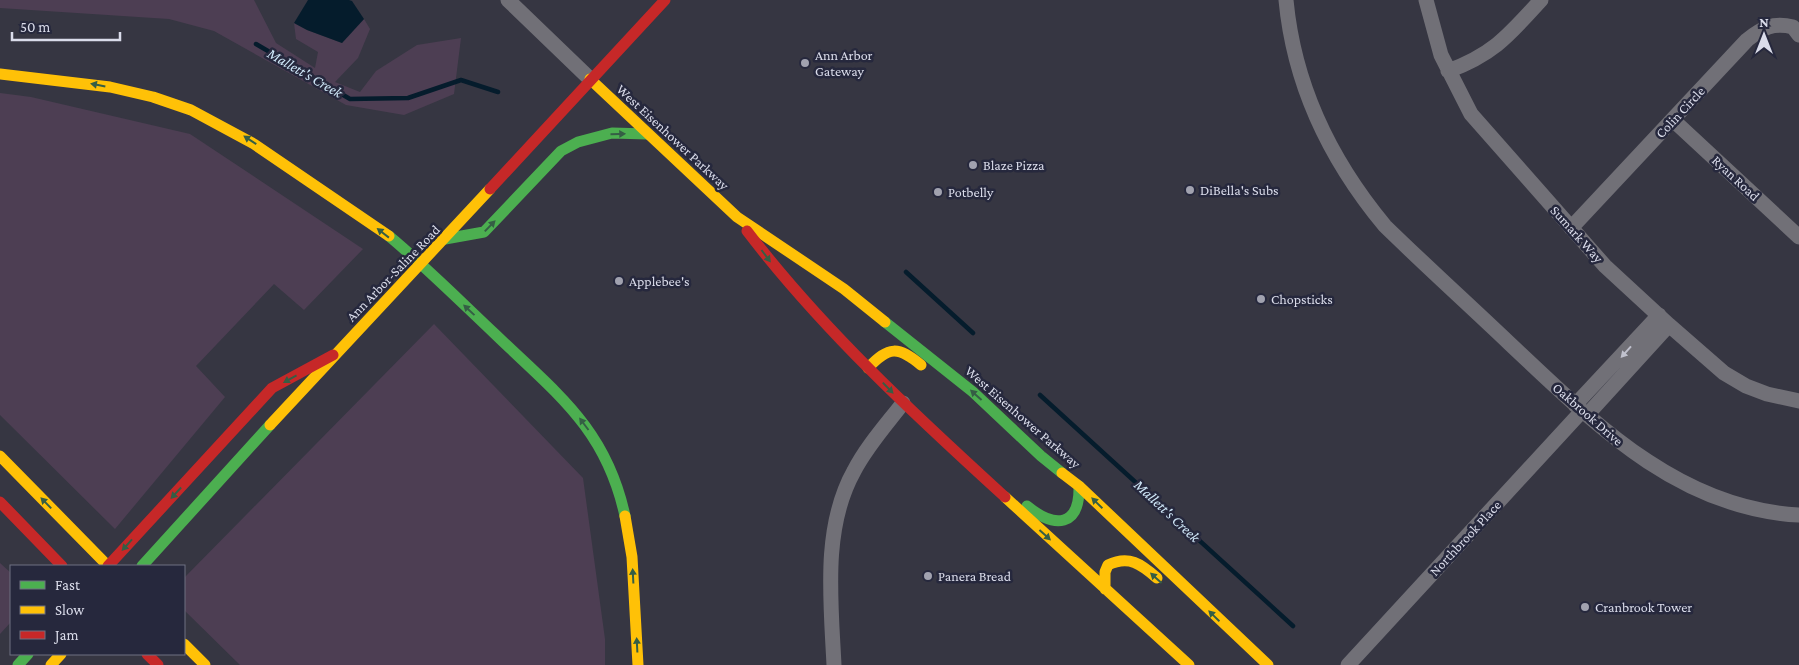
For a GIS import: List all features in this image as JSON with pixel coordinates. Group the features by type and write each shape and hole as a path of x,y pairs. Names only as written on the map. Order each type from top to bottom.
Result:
{"main road":[{"name":"Ann Arbor-Saline Road","path":"143,565 333,355 445,240 590,79 666,0"},
{"path":"0,74 89,83 125,90 173,104 204,116 247,138 381,231 421,264 564,399 603,452 626,514 632,555 638,665"},
{"name":"West Eisenhower Parkway","path":"590,79 737,217 844,289 973,392 1041,456 1079,486 1268,665"},
{"path":"445,240 484,232 561,152 578,142 612,134 648,134"},
{"name":"West Eisenhower Parkway","path":"737,217 779,272 903,404 1189,665"},
{"path":"868,368 883,354 901,350 906,352 942,383"},
{"path":"109,565 272,388 333,355"},
{"path":"986,420 1022,452 1041,456"},
{"path":"933,430 950,435 1035,513 1048,520 1060,522 1072,517 1078,506 1079,486"},
{"path":"0,456 107,565"},
{"path":"0,502 59,563"},
{"path":"10,529 59,563"},
{"path":"1105,589 1105,572 1108,565 1123,559 1136,560 1165,586"},
{"path":"1201,618 1222,638 1249,649"},
{"path":"185,645 205,665"},
{"path":"18,665 27,655"},
{"path":"51,665 60,655"},
{"path":"148,655 158,665"}],"street":[{"path":"508,0 590,79"},
{"name":"Oakbrook Drive","path":"1286,0 1292,43 1300,74 1327,140 1364,201 1411,252 1582,411 1635,454 1686,485 1725,500 1762,510 1799,515"},
{"name":"Sumark Way","path":"1426,0 1436,42 1448,71 1471,114 1605,266 1724,373 1746,386 1767,394 1799,401"},
{"path":"1448,71 1473,61 1496,47 1541,0"},
{"name":"Colin Circle","path":"1571,228 1747,40 1759,31 1772,25 1782,24 1793,28 1799,35"},
{"name":"Ryan Road","path":"1673,120 1799,238"},
{"name":"Northbrook Place","path":"1348,665 1664,320"},
{"path":"834,665 832,556 838,511 854,471 876,436 903,404"}],"shaded area":[{"path":"0,0 254,0 276,43 315,68 318,52 296,39 294,23 342,43 364,19 370,29 358,58 335,82 360,92 376,71 417,45 461,38 454,94 404,115 346,105 214,31 169,19 0,8"},
{"path":"0,93 31,97 190,134 363,249 304,310 274,284 196,366 225,397 115,529 0,415"},
{"path":"434,324 583,478 605,639 605,665 240,665 185,611 185,577"},
{"path":"0,563 10,572 10,623 0,634"}],"water":[{"path":"308,0 352,1 364,19 342,43 294,23"}],"waterway":[{"name":"Mallett's Creek","path":"256,44 350,99 408,98 461,80 498,92"},
{"name":"Mallett's Creek","path":"906,272 973,333"},
{"name":"Mallett's Creek","path":"1040,395 1293,626"}],"traffic: fast":[{"path":"445,239 484,232 561,151 578,142 612,133 648,134"},
{"path":"389,236 430,272 558,394 576,414 592,435 605,459 616,485 625,516"},
{"path":"885,322 973,392 1041,456 1062,473"},
{"path":"143,565 270,425"},
{"path":"1027,506 1047,518 1056,521 1064,520 1075,510 1079,486"},
{"path":"18,665 27,655"}],"traffic: slow":[{"path":"0,74 110,87 153,97 191,110 254,144 389,236"},
{"path":"590,79 737,217 844,289 885,322"},
{"path":"270,425 490,189"},
{"path":"868,368 888,352 894,351 906,354 921,365"},
{"path":"0,456 107,565"},
{"path":"1062,473 1079,486 1268,665"},
{"path":"1005,497 1189,665"},
{"path":"625,516 632,557 638,665"},
{"path":"1105,589 1105,572 1108,565 1115,562 1134,562 1157,578"},
{"path":"185,645 205,665"},
{"path":"51,665 60,655"}],"traffic: jam":[{"path":"490,189 665,0"},
{"path":"747,231 806,302 870,370 1005,497"},
{"path":"109,565 272,388 333,355"},
{"path":"0,502 61,565"},
{"path":"148,655 158,665"}],"place":[{"name":"Ann Arbor Gateway","path":"805,63"},
{"name":"Blaze Pizza","path":"973,165"},
{"name":"DiBella's Subs","path":"1190,190"},
{"name":"Potbelly","path":"938,192"},
{"name":"Applebee's","path":"619,281"},
{"name":"Chopsticks","path":"1261,299"},
{"name":"Panera Bread","path":"928,576"},
{"name":"Cranbrook Tower","path":"1585,607"}]}
